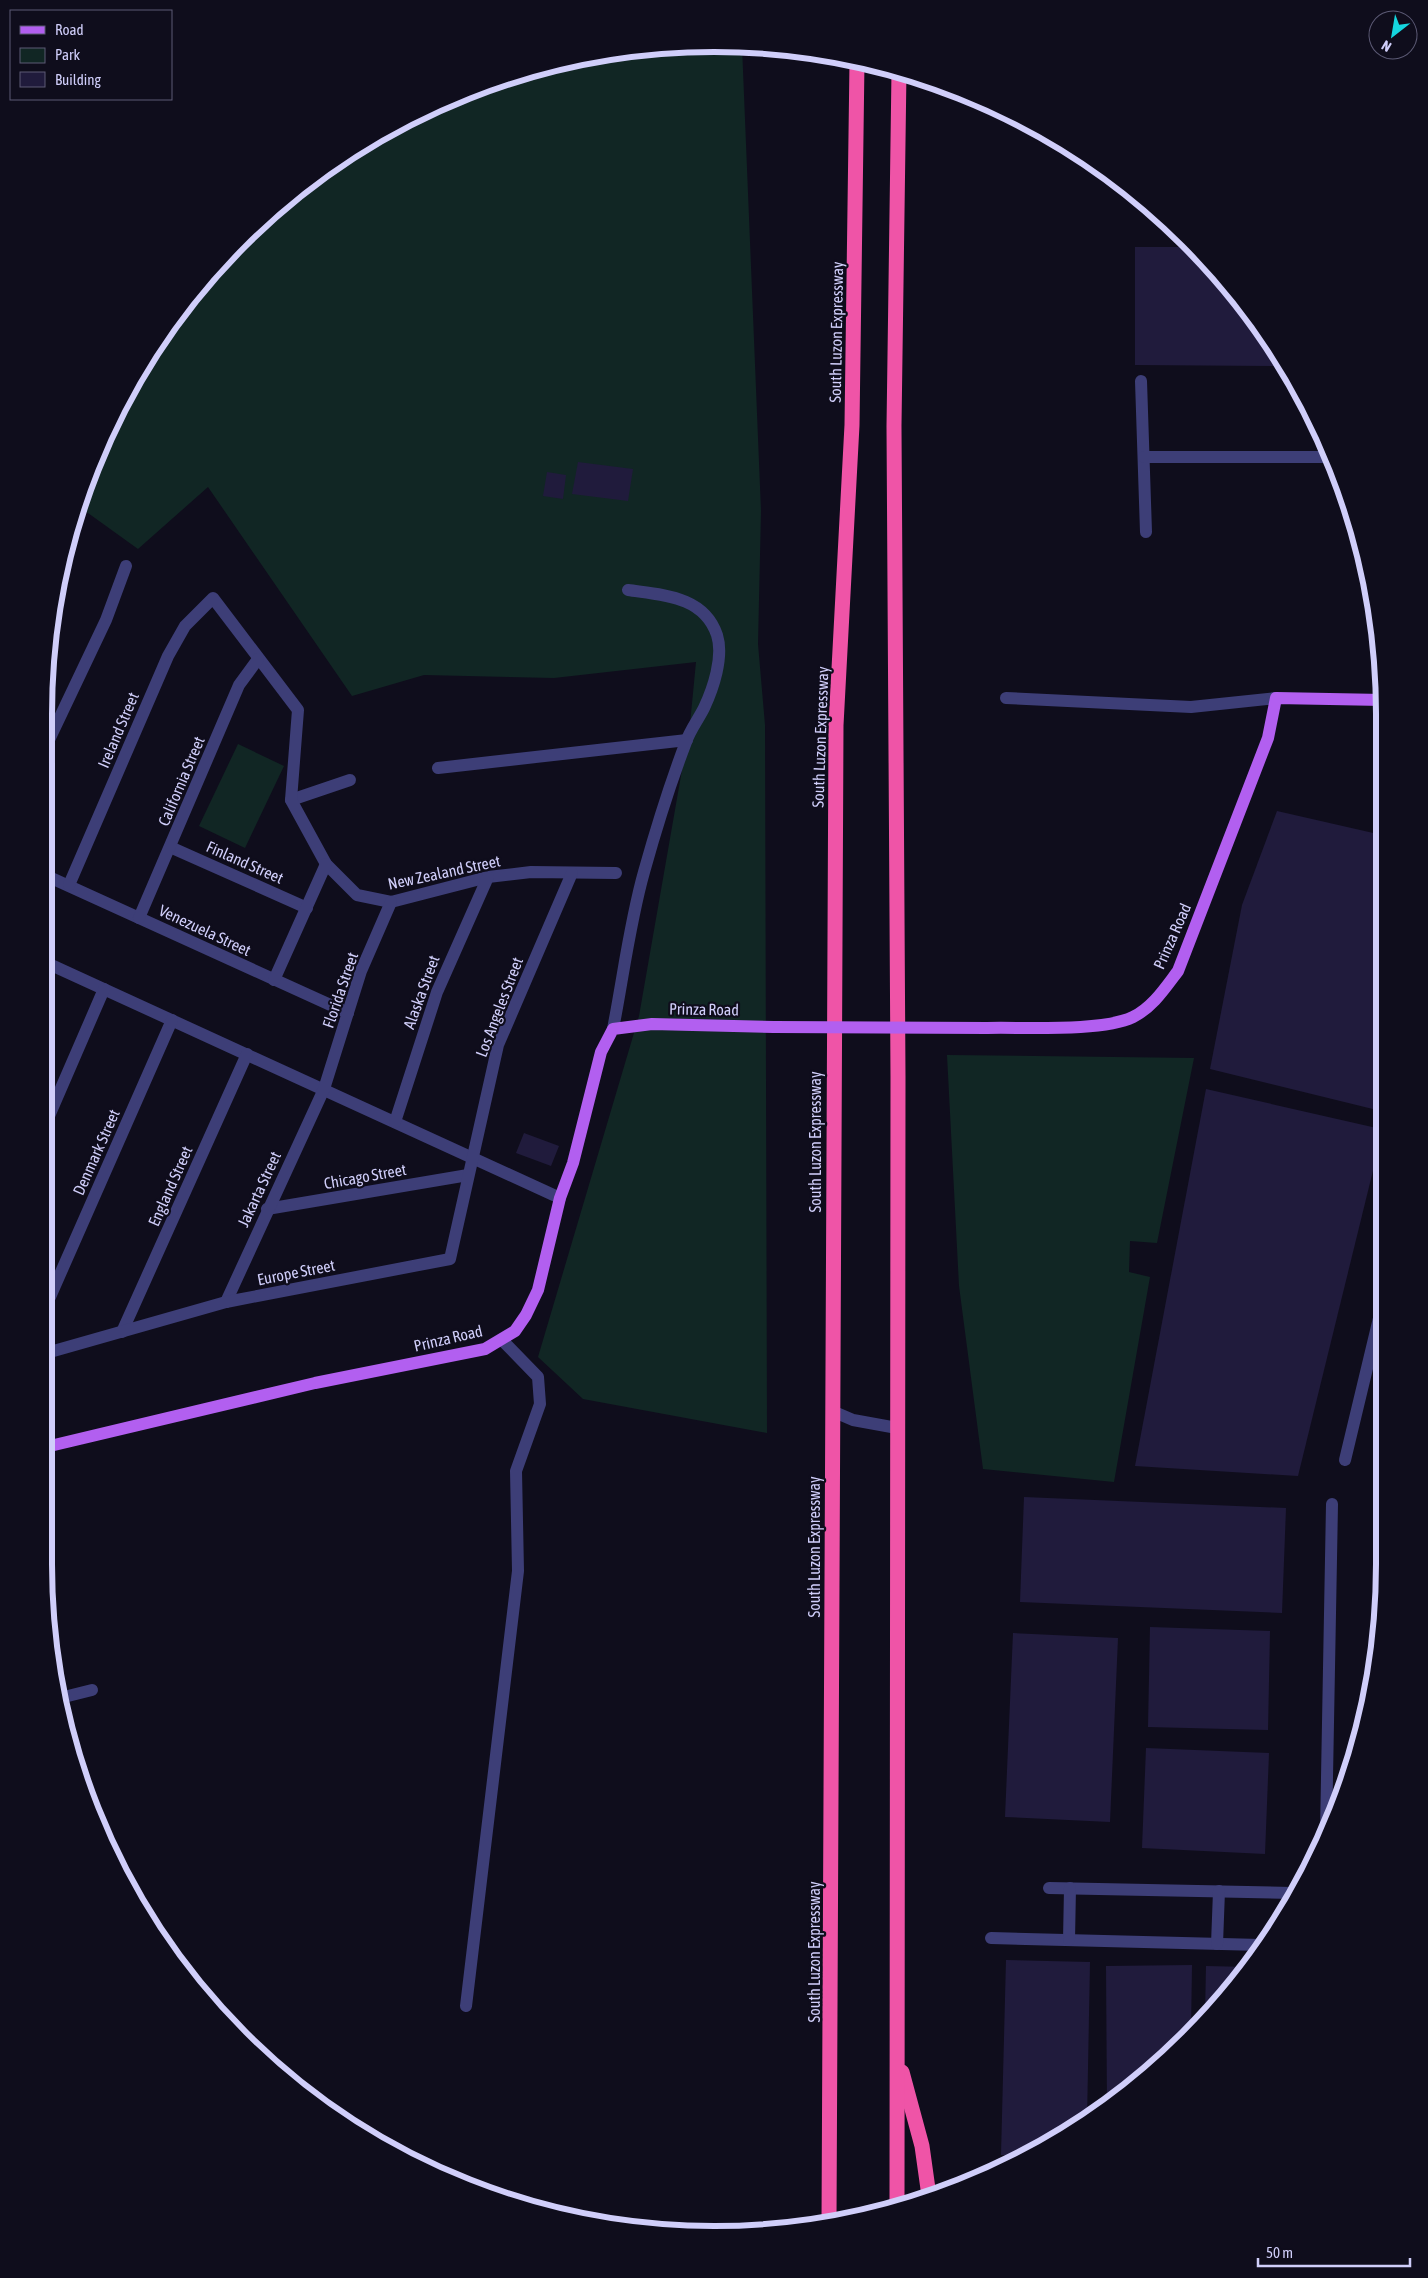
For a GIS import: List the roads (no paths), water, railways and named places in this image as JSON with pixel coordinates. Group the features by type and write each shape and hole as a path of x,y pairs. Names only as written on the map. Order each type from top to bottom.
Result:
{"highway":[{"name":"South Luzon Expressway","path":"829,2215 836,724 852,425 857,68"},
{"path":"897,2199 898,1066 894,426 899,79"},
{"path":"897,2054 922,2146 928,2190"}],"main road":[{"path":"1276,698 1375,700"},
{"name":"Prinza Road","path":"52,1446 315,1383 485,1349 515,1331 526,1315 538,1290 560,1198 573,1163 601,1052 613,1029 652,1024 987,1028 1080,1026 1112,1022 1132,1017 1156,1000 1178,971 1268,738 1276,698"}],"street":[{"path":"1141,381 1146,532"},
{"path":"1144,457 1323,457"},
{"path":"52,736 106,620 126,566"},
{"path":"613,1029 644,873 686,740 704,707 715,678 718,653 717,636 708,618 696,605 673,596 628,590"},
{"name":"Ireland Street","path":"69,885 168,656 185,626 213,598 258,659"},
{"path":"258,659 298,710 291,800 350,780"},
{"name":"California Street","path":"139,918 239,685 258,659"},
{"path":"1006,698 1191,707 1276,698"},
{"path":"438,768 686,740"},
{"name":"New Zealand Street","path":"291,800 326,864 356,895 391,902 488,877 531,872 616,873"},
{"name":"Finland Street","path":"170,846 307,908"},
{"path":"274,980 326,864"},
{"name":"Los Angeles Street","path":"472,1157 498,1045 572,873"},
{"name":"Alaska Street","path":"395,1122 437,992 488,877"},
{"name":"Venezuela Street","path":"52,878 348,1013"},
{"name":"Florida Street","path":"324,1090 361,971 391,902"},
{"path":"52,965 560,1198"},
{"path":"52,1111 104,989"},
{"name":"Denmark Street","path":"52,1292 172,1020"},
{"name":"England Street","path":"122,1332 247,1054"},
{"name":"Jakarta Street","path":"226,1302 267,1209 324,1090"},
{"name":"Europe Street","path":"52,1351 226,1302 450,1259 472,1157"},
{"name":"Chicago Street","path":"267,1209 468,1175"},
{"path":"1344,1460 1376,1330"},
{"path":"466,2006 518,1571 516,1472 540,1404 538,1377 502,1340"},
{"path":"832,1411 853,1420 897,1428"},
{"path":"1326,1813 1332,1504"},
{"path":"66,1697 92,1690"},
{"path":"1049,1888 1288,1893"},
{"path":"1069,1940 1070,1888"},
{"path":"1217,1944 1219,1891"},
{"path":"990,1938 1255,1945"}]}
